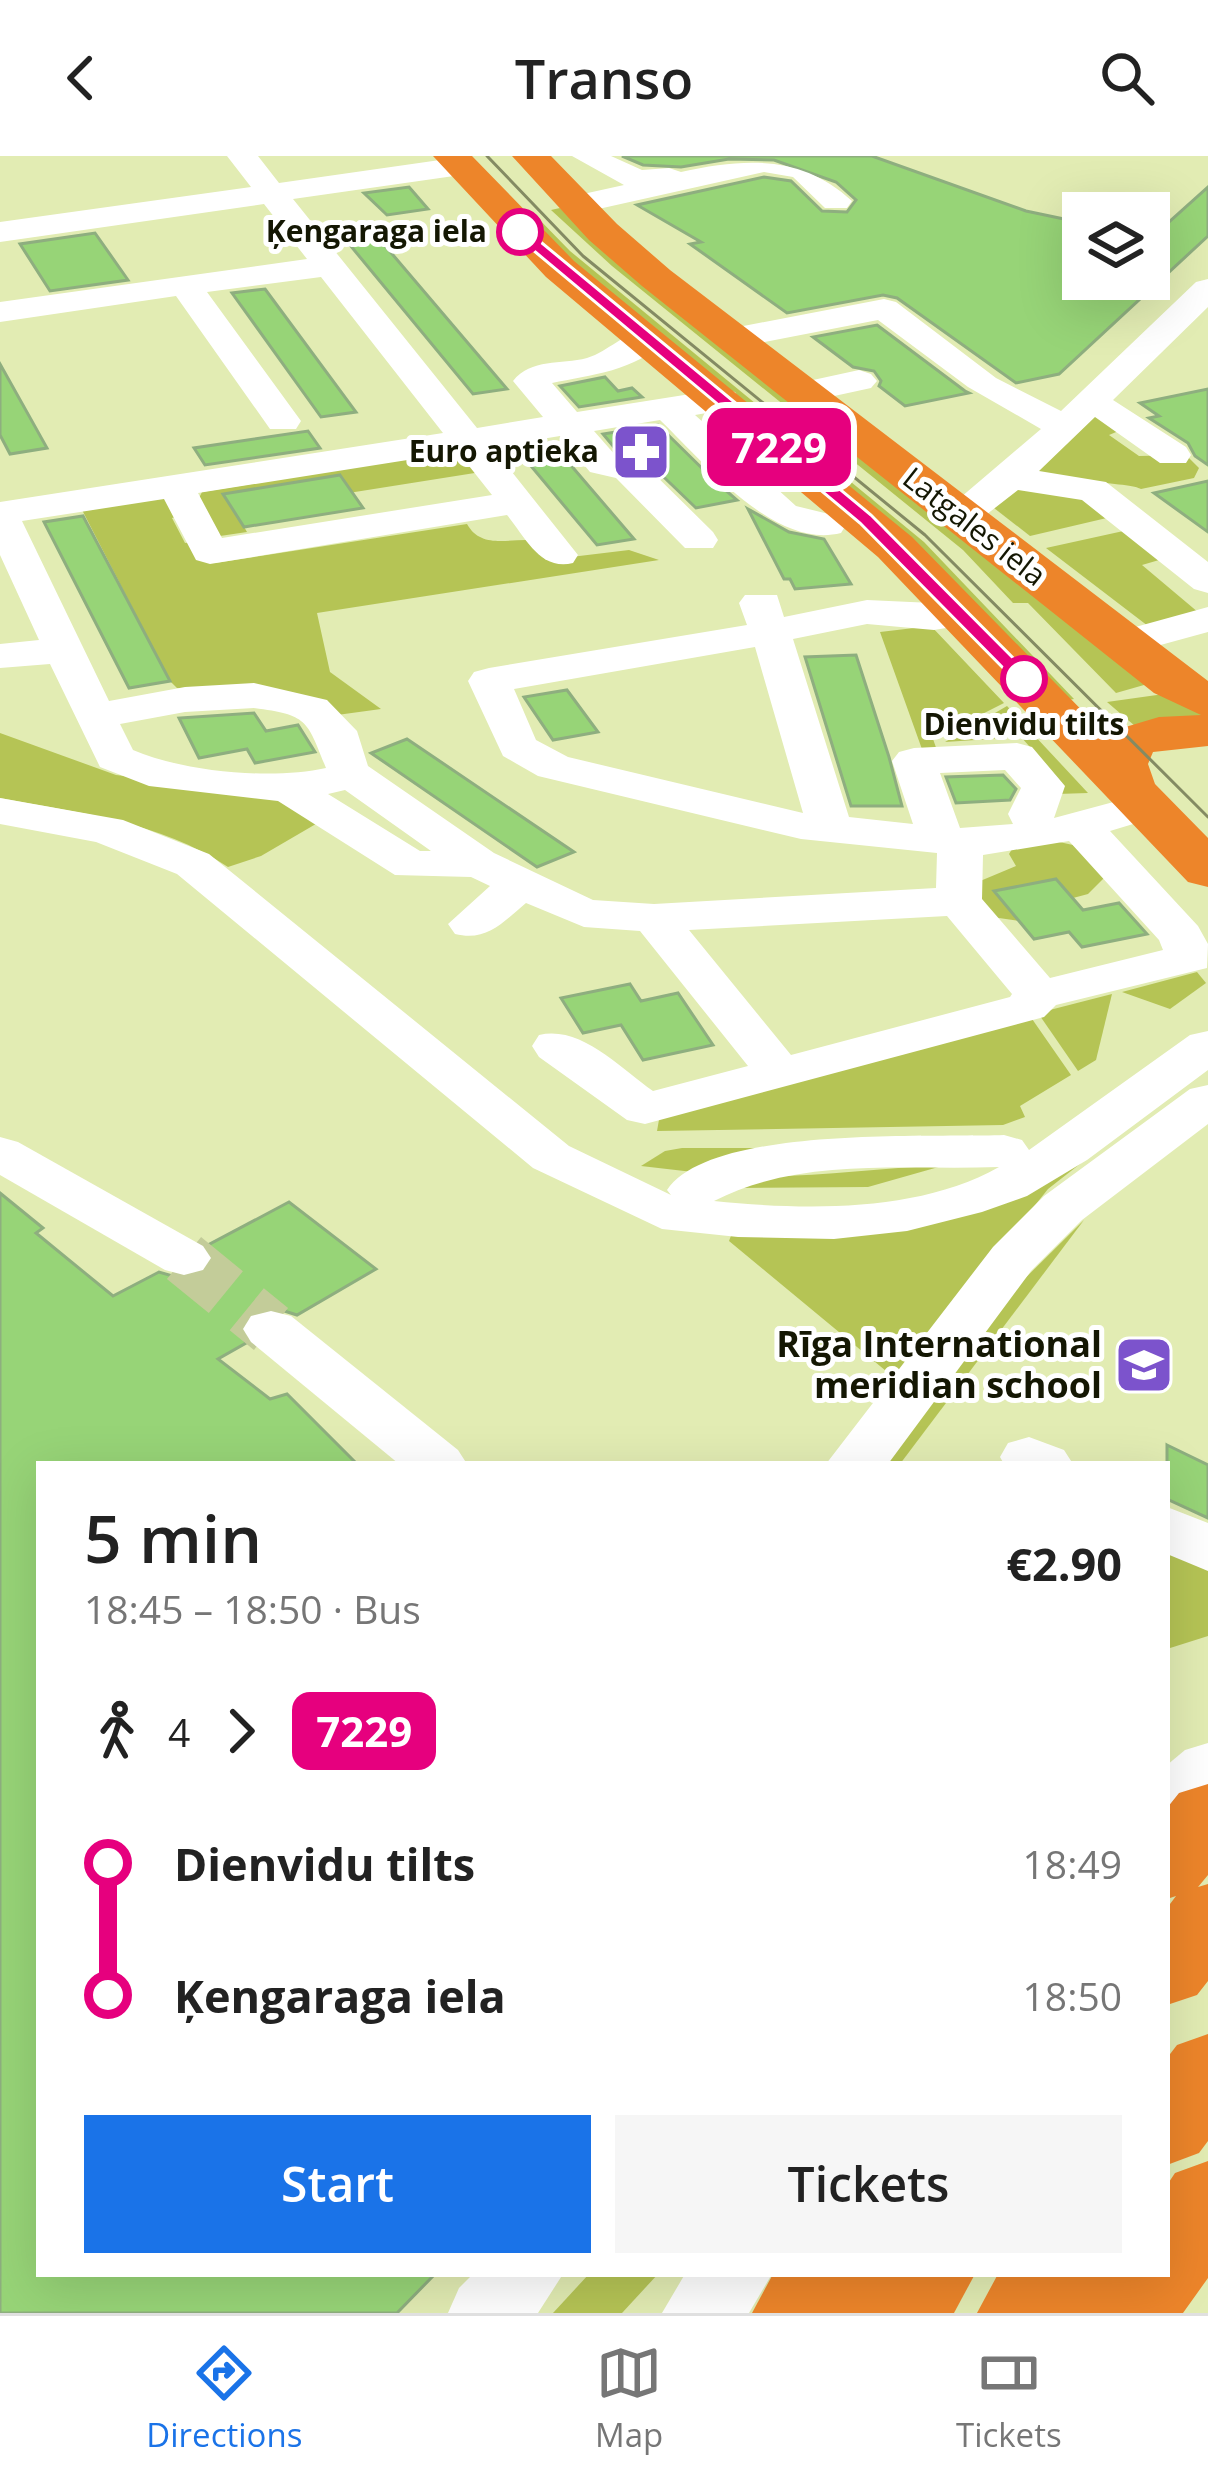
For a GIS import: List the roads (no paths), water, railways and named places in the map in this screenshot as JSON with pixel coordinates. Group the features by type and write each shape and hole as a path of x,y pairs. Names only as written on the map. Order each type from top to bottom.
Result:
{"highway":[{"name":"Latgales iela","path":"530,156 624,252 1172,682 1208,701"},
{"name":"Latgales iela","path":"435,171 647,340 691,411 846,522 1139,797 1208,874"},
{"path":"1139,797 1121,764 1131,742 1159,733 1208,730"},
{"path":"1170,1862 1208,1816"},
{"path":"1170,1966 1208,1918"},
{"path":"1170,2122 1208,2072"},
{"path":"1170,2255 1208,2203"},
{"path":"800,2313 829,2277"},
{"path":"897,2313 926,2277"},
{"path":"1025,2313 1053,2277"},
{"path":"1127,2313 1154,2277"}],"street":[{"path":"242,156 559,555"},
{"path":"587,156 638,180 651,181 748,156"},
{"path":"576,205 764,163 803,170 836,201"},
{"path":"0,232 200,205 280,202 336,182 435,171"},
{"path":"336,182 365,214"},
{"path":"0,246 9,259 37,256"},
{"path":"0,312 332,266"},
{"path":"184,285 283,421"},
{"path":"960,517 1011,478 1208,289"},
{"path":"768,312 847,296"},
{"path":"733,338 884,309 987,384 1075,416 1106,410 1173,455"},
{"path":"1162,332 1208,345"},
{"path":"638,512 600,472 586,443 531,381 544,374 596,366 626,345 647,340"},
{"path":"802,392 859,381"},
{"path":"353,775 290,789 149,773 115,758 3,530 176,486 471,440 586,443 691,411"},
{"path":"586,443 715,532 846,522"},
{"path":"1011,478 1093,490 1208,581"},
{"path":"176,486 209,552 517,502"},
{"path":"772,638 867,612 948,616"},
{"path":"948,616 488,681 518,747 553,767 830,830 950,840 1059,830 1139,797"},
{"path":"1124,644 1208,619"},
{"path":"772,638 830,830"},
{"path":"33,700 3,655 64,650"},
{"path":"96,716 236,692 314,710 331,723 343,765 353,775 478,863 584,913 654,918 959,901"},
{"path":"557,1046 645,1109 1028,1007 1039,995 1190,958 1181,936 1134,886 1030,814 1043,796 1043,786 1017,756 914,761 950,840 959,901 1039,995"},
{"path":"290,789 411,866 478,863"},
{"path":"0,811 107,830 193,864 551,1157 636,1202 688,1216 773,1222 907,1214 963,1200 1007,1184 1069,1149 1136,1068 1182,1078 1196,1096 1197,1107 1063,1208 1012,1259 858,1461"},
{"path":"1134,886 1208,874"},
{"path":"472,924 520,885"},
{"path":"654,918 782,1075"},
{"path":"1120,1089 1208,1009"},
{"path":"465,1087 571,1148 620,1170 694,1190 740,1196 852,1196 966,1169 1208,1046"},
{"path":"0,1153 184,1258"},
{"path":"272,1329 433,1461"},
{"path":"1170,1530 1208,1549"},
{"path":"1170,1800 1208,1768"},
{"path":"487,2313 521,2277"},
{"path":"701,2313 731,2277"}],"tunnel":[{"path":"184,1258 271,1329"}],"tram line":[{"path":"487,156 583,256 925,535 1208,817"}],"place":[{"name":"Ķengaraga iela","path":"520,232"},
{"name":"Euro aptieka","path":"641,452"},
{"name":"Dienvidu tilts","path":"1024,679"},
{"name":"Rīga International meridian school","path":"1144,1365"}]}
